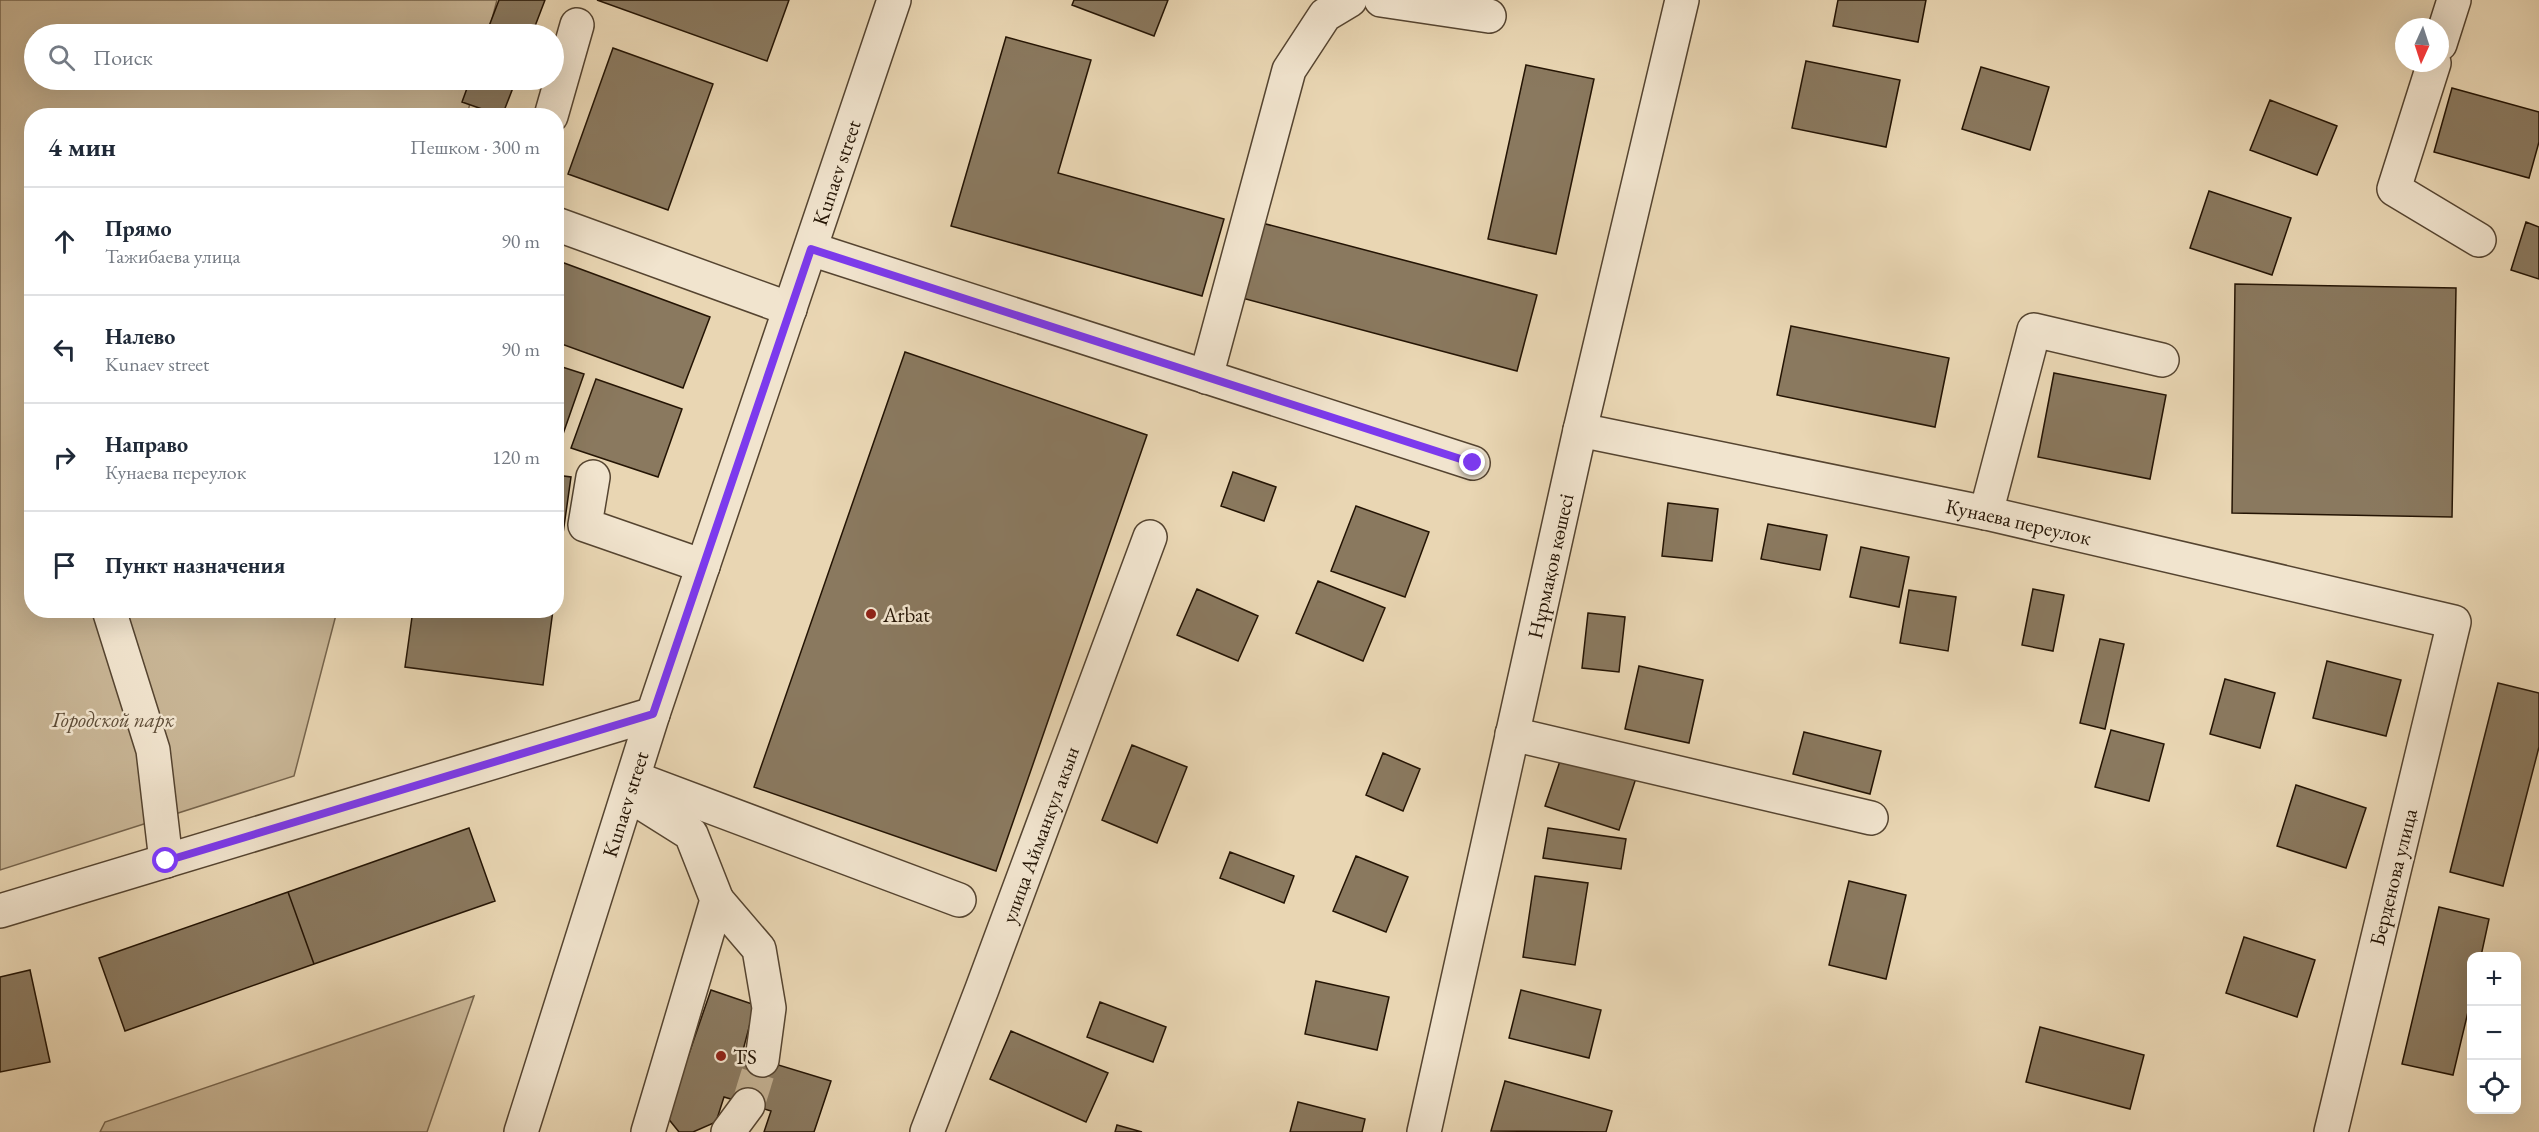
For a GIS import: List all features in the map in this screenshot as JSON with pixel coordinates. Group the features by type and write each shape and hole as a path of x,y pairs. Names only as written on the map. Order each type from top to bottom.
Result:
{"street":[{"name":"Kunaev street","path":"522,1132 653,714 894,0"},
{"path":"1206,377 1288,70 1325,15 1350,0"},
{"path":"1381,0 1489,16"},
{"name":"Нұрмақов көшесі","path":"1424,1132 1581,430 1682,0"},
{"path":"2448,18 2454,0"},
{"path":"564,70 577,25"},
{"path":"2431,72 2394,189 2479,240"},
{"path":"553,108 558,90"},
{"path":"564,227 790,309"},
{"path":"811,249 1473,463"},
{"path":"1986,513 2034,330 2162,360"},
{"name":"Кунаева переулок","path":"1581,430 1986,513 2454,622"},
{"path":"593,477 585,525 703,566"},
{"name":"улица Айманкул акын","path":"927,1132 1150,537"},
{"path":"112,618 153,750 166,861"},
{"name":"Берденова улица","path":"2331,1132 2454,622"},
{"path":"0,911 653,714"},
{"path":"1512,734 1871,818"},
{"path":"632,787 691,834 717,900 759,949 769,1008 762,1060"},
{"path":"632,787 959,900"},
{"path":"648,1132 717,900"},
{"path":"728,1132 748,1105"}],"green space":[{"name":"Городской парк","path":"0,0 497,0 491,24 24,24 24,90 473,90 469,108 24,108 24,618 335,618 294,776 0,870"},
{"path":"474,996 427,1132 100,1132 105,1122"}],"building":[{"path":"499,0 545,0 536,24 490,24"},
{"path":"597,0 789,0 767,61"},
{"path":"1074,0 1168,0 1154,36 1072,5"},
{"path":"1838,0 1926,0 1918,42 1833,26"},
{"path":"1006,37 1091,60 1058,173 1224,219 1202,296 951,226"},
{"path":"613,48 713,84 668,210 568,174"},
{"path":"1806,61 1900,80 1886,147 1792,128"},
{"path":"1526,65 1594,79 1556,254 1488,239"},
{"path":"1981,67 2049,87 2030,150 1962,129"},
{"path":"2452,88 2539,112 2539,142 2529,178 2434,152"},
{"path":"466,90 512,90 505,108 479,108 462,102"},
{"path":"2270,100 2337,126 2317,175 2250,150"},
{"path":"2209,191 2291,218 2272,275 2190,248"},
{"path":"2526,222 2539,227 2539,279 2511,270"},
{"path":"1262,223 1537,295 1517,371 1242,298"},
{"path":"564,263 710,317 683,388 564,345"},
{"path":"2235,284 2456,288 2452,517 2232,513"},
{"path":"1791,326 1949,358 1935,427 1777,395"},
{"path":"905,352 1147,435 996,871 754,787"},
{"path":"564,368 584,374 564,431"},
{"path":"2054,373 2166,395 2150,479 2038,457"},
{"path":"596,379 682,409 658,477 571,448"},
{"path":"1233,472 1276,487 1264,521 1221,506"},
{"path":"564,476 571,477 564,526"},
{"path":"1668,503 1718,509 1712,561 1662,556"},
{"path":"1356,506 1429,532 1405,597 1331,571"},
{"path":"1768,524 1827,535 1820,570 1761,559"},
{"path":"1861,547 1909,557 1899,607 1850,597"},
{"path":"1318,581 1385,608 1363,661 1296,633"},
{"path":"1197,589 1258,616 1238,661 1177,635"},
{"path":"2033,589 2064,595 2053,651 2022,645"},
{"path":"1909,590 1956,597 1948,651 1900,643"},
{"path":"1588,613 1625,617 1619,672 1582,668"},
{"path":"412,618 552,618 543,685 405,667"},
{"path":"2100,639 2124,644 2105,729 2080,723"},
{"path":"2327,661 2401,680 2386,736 2313,718"},
{"path":"1639,666 1703,680 1689,743 1625,729"},
{"path":"2225,679 2275,693 2260,748 2210,734"},
{"path":"2498,683 2539,693 2539,747 2503,886 2450,872"},
{"path":"2111,730 2164,744 2149,801 2095,787"},
{"path":"1804,732 1881,751 1870,794 1793,774"},
{"path":"1132,745 1187,767 1157,843 1102,820"},
{"path":"1383,753 1420,769 1403,811 1366,795"},
{"path":"1562,755 1636,778 1619,830 1545,806"},
{"path":"2296,785 2366,808 2346,868 2277,846"},
{"path":"469,828 495,901 314,964 288,892"},
{"path":"1548,828 1626,839 1621,869 1543,858"},
{"path":"1230,852 1294,876 1284,903 1220,878"},
{"path":"1356,856 1408,877 1386,932 1333,911"},
{"path":"1535,876 1588,883 1575,965 1523,957"},
{"path":"1849,881 1906,895 1886,979 1829,965"},
{"path":"288,892 314,964 125,1031 99,958"},
{"path":"2439,907 2489,919 2482,952 2467,952 2467,1016 2453,1075 2402,1064"},
{"path":"2244,937 2315,960 2297,1017 2226,993"},
{"path":"30,970 50,1062 0,1072 0,977"},
{"path":"1316,981 1389,997 1377,1050 1305,1034"},
{"path":"711,990 755,1005 742,1054 831,1081 814,1132 764,1132 771,1111 724,1097 716,1122 693,1132 679,1132 667,1117"},
{"path":"1521,990 1601,1010 1589,1058 1509,1038"},
{"path":"1100,1002 1166,1027 1153,1062 1087,1037"},
{"path":"2040,1027 2144,1055 2130,1109 2026,1082"},
{"path":"1011,1031 1108,1073 1086,1122 990,1079"},
{"path":"1505,1081 1612,1111 1606,1132 1491,1131"},
{"path":"1298,1102 1365,1119 1362,1132 1290,1132"},
{"path":"1117,1125 1142,1132 1115,1132"}],"tunnel":[{"path":"748,1105 762,1060"}],"place":[{"name":"Arbat","path":"871,614"},
{"name":"TS","path":"721,1056"}],"route":[{"path":"166,861 653,714 811,249 1473,463"}]}
